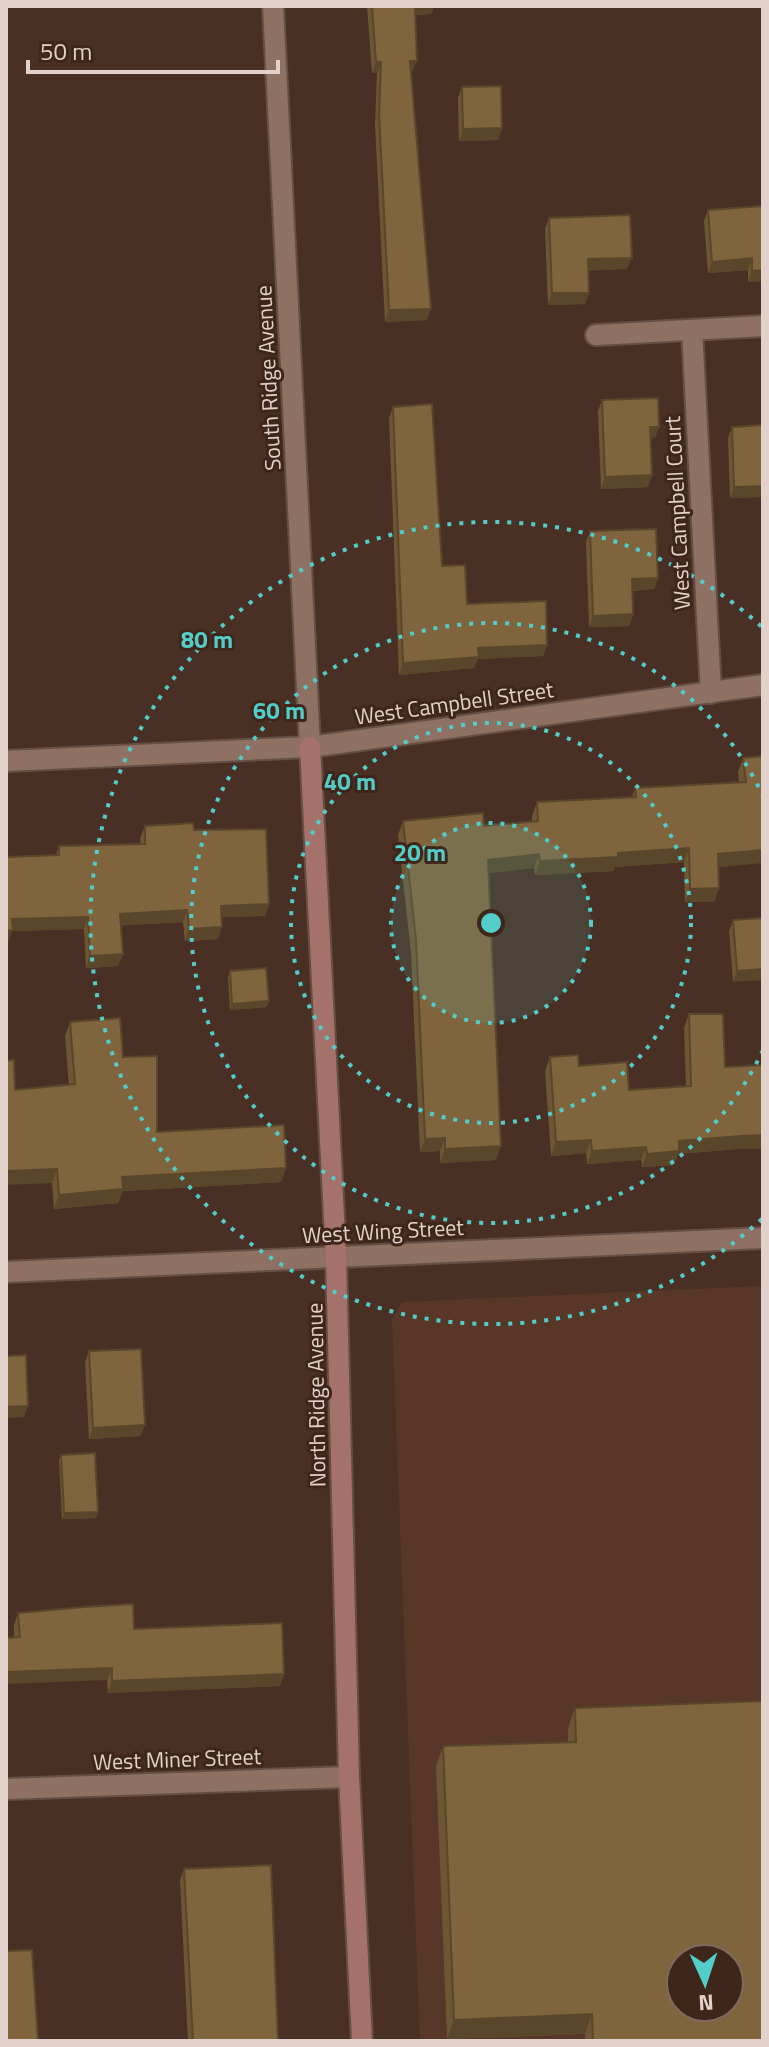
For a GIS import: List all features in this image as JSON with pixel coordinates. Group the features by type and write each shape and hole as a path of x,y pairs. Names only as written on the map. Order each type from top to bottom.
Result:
{"street":[{"name":"South Ridge Avenue","path":"273,6 310,747"},
{"path":"596,335 763,326"},
{"name":"West Campbell Court","path":"692,330 711,693"},
{"name":"West Campbell Street","path":"6,761 310,747 763,685"},
{"name":"North Ridge Avenue","path":"310,747 336,1257 349,1777 362,2041"},
{"name":"West Wing Street","path":"6,1272 763,1238"},
{"name":"West Miner Street","path":"6,1789 349,1777"}],"shaded area":[{"path":"763,1286 763,2041 420,2041 392,1319 402,1302"}],"building":[{"path":"372,6 415,6 417,61 410,61 431,309 389,310 379,114 381,62 376,62"},
{"path":"501,86 502,128 463,129 462,87"},
{"path":"763,206 763,270 752,271 752,258 712,262 708,210"},
{"path":"630,215 632,258 588,259 589,293 552,293 549,218"},
{"path":"658,398 659,427 650,427 652,475 605,477 602,400"},
{"path":"432,404 442,566 465,565 467,604 546,601 547,645 478,648 479,657 403,663 393,407"},
{"path":"763,425 763,486 734,487 732,427"},
{"path":"656,529 658,578 632,579 633,614 593,616 590,531"},
{"path":"763,756 763,850 718,854 719,888 690,889 689,848 618,853 618,857 540,861 539,854 488,860 501,1146 445,1149 445,1138 425,1139 416,940 403,821 483,813 484,826 538,821 537,802 636,797 635,788 746,782 743,758"},
{"path":"193,823 194,830 266,829 269,904 221,906 222,927 189,929 187,910 120,914 123,954 90,956 88,917 12,919 13,930 6,931 6,857 59,855 59,846 145,844 145,826"},
{"path":"763,918 763,969 737,971 733,920"},
{"path":"266,968 269,1001 232,1004 230,971"},
{"path":"689,1014 723,1014 725,1067 763,1065 763,1135 679,1141 679,1151 647,1154 646,1147 592,1151 591,1140 556,1142 550,1057 578,1055 579,1066 627,1062 629,1090 691,1086"},
{"path":"120,1018 123,1057 157,1056 157,1132 284,1125 286,1168 122,1177 123,1189 59,1195 57,1169 6,1171 6,1061 14,1060 15,1090 75,1084 70,1022"},
{"path":"141,1349 145,1425 93,1428 89,1351"},
{"path":"26,1355 28,1406 6,1407 6,1356"},
{"path":"95,1453 98,1512 64,1513 61,1455"},
{"path":"133,1604 134,1629 282,1623 284,1674 112,1681 112,1668 6,1672 6,1638 20,1637 18,1613"},
{"path":"763,1701 763,2041 593,2041 592,2014 454,2020 443,1746 576,1742 575,1708"},
{"path":"271,1865 278,2041 193,2041 184,1869"},
{"path":"32,1950 38,2041 6,2041 6,1951"}]}
